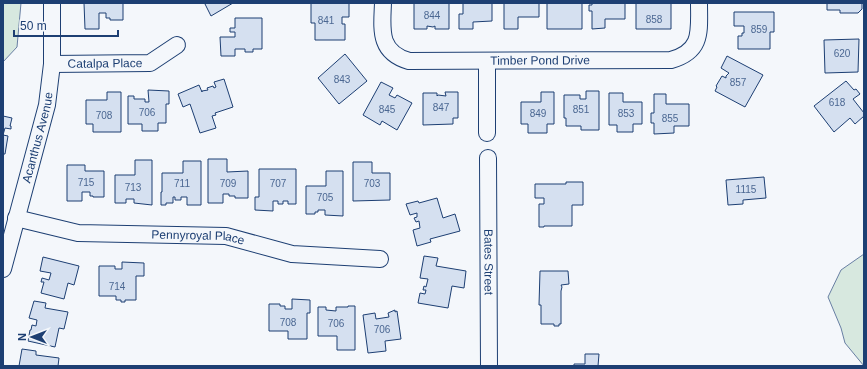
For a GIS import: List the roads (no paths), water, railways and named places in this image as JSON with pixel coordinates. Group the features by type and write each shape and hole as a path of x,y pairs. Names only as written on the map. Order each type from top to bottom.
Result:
{"street":[{"name":"Acanthus Avenue","path":"3,269 47,105 52,64 52,3"},
{"name":"Timber Pond Drive","path":"383,3 382,32 385,43 391,52 399,58 409,61 487,62 671,60 682,57 691,50 697,42 699,31 699,3"},
{"name":"Catalpa Place","path":"52,64 150,63 177,45"},
{"path":"487,62 487,133"},
{"name":"Bates Street","path":"488,158 489,366"},
{"name":"Pennyroyal Place","path":"16,218 78,233 226,236 292,254 380,259"}]}
